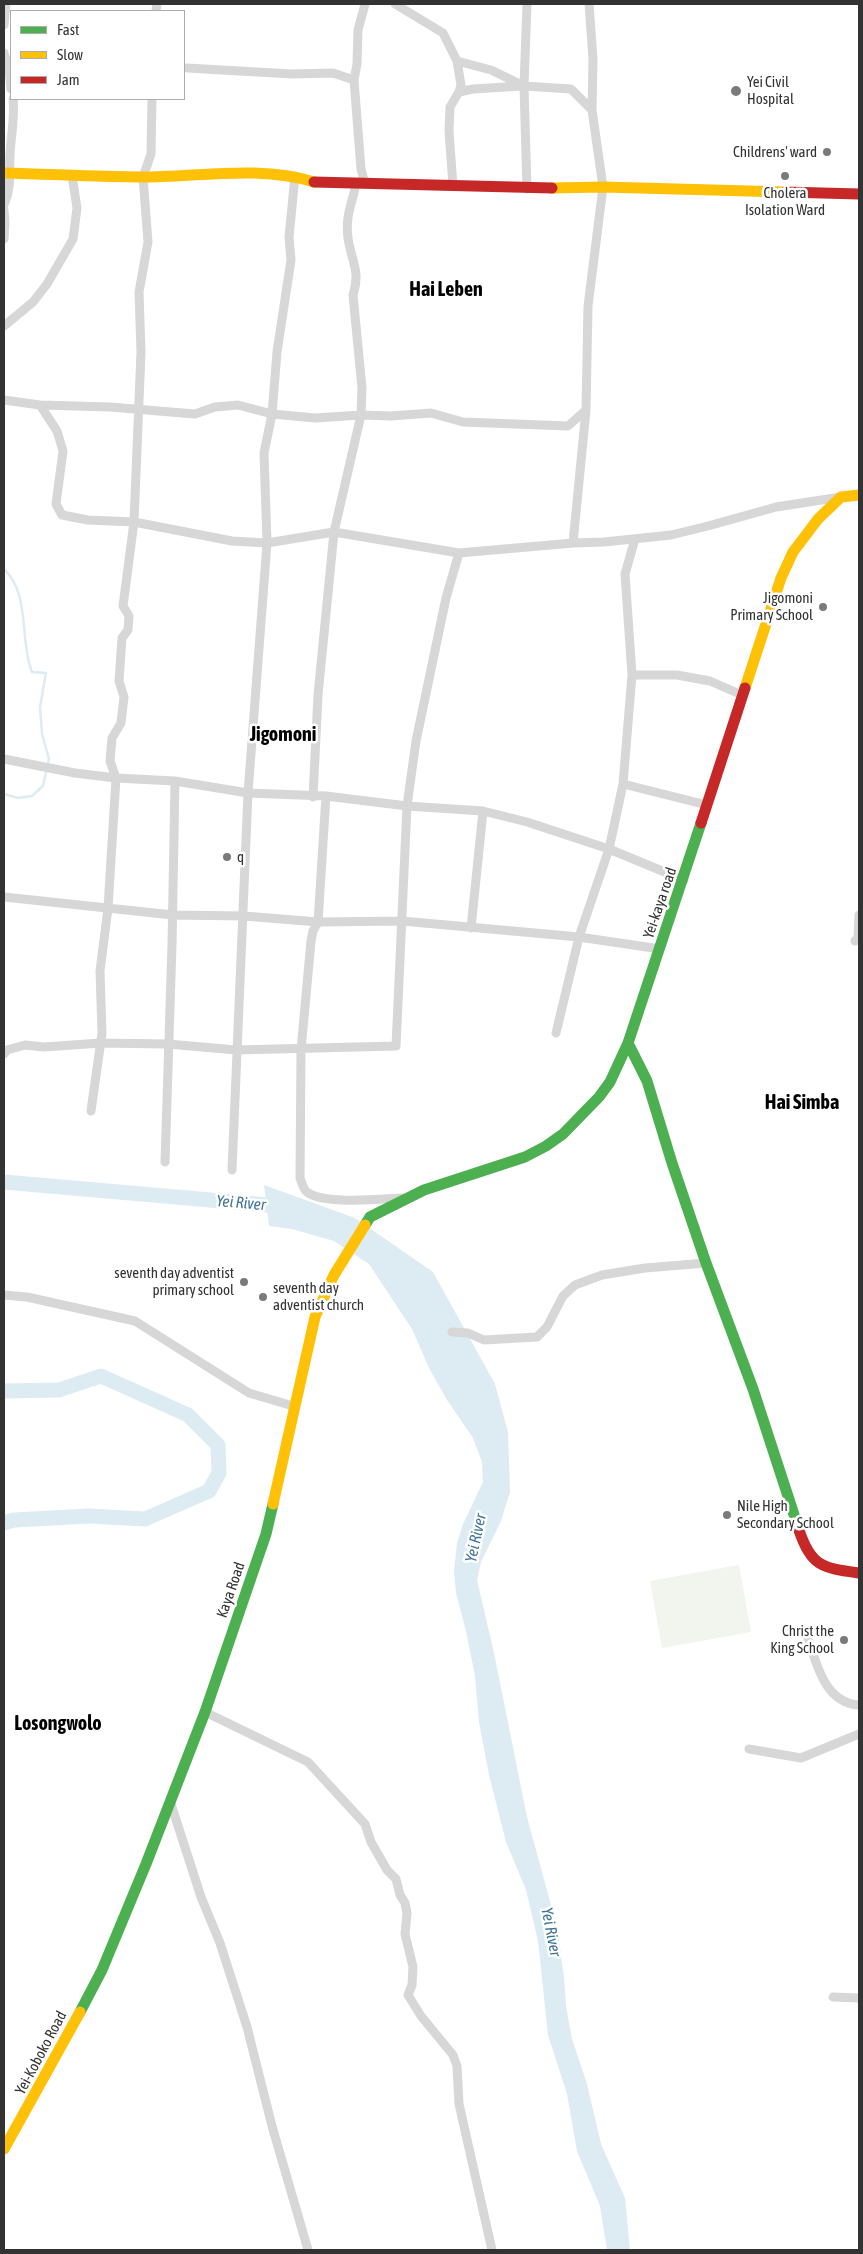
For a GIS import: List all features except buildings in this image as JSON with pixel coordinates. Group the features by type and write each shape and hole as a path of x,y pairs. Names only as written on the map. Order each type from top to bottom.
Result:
{"main road":[{"path":"7,173 143,177 210,173 295,176 315,182 361,184 527,189 603,187 859,194"},
{"path":"841,497 859,492"},
{"name":"Yei-kaya road","path":"370,1217 405,1198 524,1157 563,1134 599,1097 610,1082 628,1043 684,880 781,578 793,552 808,530 841,497"},
{"path":"628,1043 647,1081 706,1263 753,1389 806,1551 825,1568 859,1573"},
{"name":"Kaya Road","path":"102,1970 205,1712 266,1534 315,1316 340,1263 370,1217"},
{"name":"Yei-Koboko Road","path":"4,2149 46,2077 102,1970"}],"street":[{"path":"4,25 6,4"},
{"path":"313,797 318,695 334,532 361,415 362,388 353,295 357,282 356,269 348,238 348,208 361,184 354,80 358,64 358,30 365,4"},
{"path":"395,4 443,33 456,61 461,85 450,107 449,131 453,186"},
{"path":"527,4 524,86 527,189"},
{"path":"573,543 586,410 588,306 603,187 592,110 593,59 589,4"},
{"path":"4,56 9,69 10,79"},
{"path":"456,61 491,70 524,86"},
{"path":"187,68 292,74 333,73 354,80"},
{"path":"459,92 524,86 571,89 592,110"},
{"path":"4,205 8,195 7,173 10,156 13,100"},
{"path":"91,1111 101,1043 100,971 108,908 116,778 110,761 112,738 121,723 124,697 119,681 122,638 128,630 129,616 123,606 134,522 141,352 139,292 148,242 143,177 151,154 152,100"},
{"path":"4,326 33,302 48,284 73,240 77,208 72,176"},
{"path":"232,1170 248,794 267,543 264,453 272,414 276,352 291,260 289,237 295,176"},
{"path":"4,210 4,239"},
{"path":"4,400 40,405 110,407 138,411 195,414 215,407 238,405 272,414 315,418 361,415 391,416 431,412 463,422 568,426 586,410"},
{"path":"40,405 57,431 62,451 56,504 62,516 88,520 134,522 232,541 267,543 334,532 459,553 635,539 708,526 776,506 841,497"},
{"path":"556,1033 579,936 608,849 623,784 632,675 625,574 635,539"},
{"path":"4,1054 14,1047 25,1045 101,1043 168,1044 236,1050 301,1050 396,1046 407,806 416,741 446,598 459,553"},
{"path":"632,675 685,676 710,681 742,695"},
{"path":"4,759 53,769 116,778 175,781 248,794 326,796 407,806 483,811 528,822 608,849 684,880"},
{"path":"165,1162 173,915 175,781"},
{"path":"623,784 707,805"},
{"path":"326,796 318,922 312,931 301,1050 300,1178 307,1192 316,1196 347,1201 405,1198"},
{"path":"471,928 483,811"},
{"path":"4,897 173,915 244,916 318,922 402,921 579,936 660,949"},
{"path":"855,941 858,938 859,915"},
{"path":"452,1332 468,1333 484,1340 537,1337 548,1327 563,1296 575,1285 610,1274 706,1263"},
{"path":"4,1295 27,1297 135,1321 249,1393 294,1406"},
{"path":"807,1635 822,1680 835,1696 859,1705"},
{"path":"205,1712 308,1762 366,1824 371,1842 387,1870 396,1879 407,1914 405,1934 412,1967 412,1985 408,1995 421,2016 453,2055 457,2066 459,2104 492,2250"},
{"path":"750,1749 801,1758 859,1734"},
{"path":"170,1801 201,1897 220,1943 247,2027 272,2126 308,2250"},
{"path":"833,1997 859,1998"}],"shaded area":[{"path":"739,1565 751,1632 662,1648 650,1581"}],"water":[{"path":"264,1185 355,1218 433,1272 495,1384 508,1432 510,1492 501,1521 481,1562 477,1580 494,1653 527,1817 557,1927 566,2006 572,2039 587,2084 601,2144 625,2198 630,2250 607,2250 600,2206 577,2151 567,2094 548,2035 538,1941 526,1890 506,1842 489,1775 479,1722 475,1676 456,1593 454,1571 457,1543 463,1524 483,1482 482,1462 473,1438 447,1400 429,1368 412,1329 369,1264 334,1241 292,1229 269,1226"}],"waterway":[{"path":"4,569 18,592 28,659 32,672 46,673 40,707 42,734 49,759 43,786 32,796 18,798 4,794"},
{"name":"Yei River","path":"4,1182 279,1206 285,1210"},
{"name":"Yei River","path":"4,1391 59,1390 101,1376 188,1415 218,1445 219,1473 209,1491 145,1519 89,1516 14,1520 4,1523"}],"traffic: fast":[{"path":"365,1225 370,1217 424,1190 525,1157 546,1146 563,1134 599,1097 610,1082 628,1043 701,823"},
{"path":"628,1043 647,1081 672,1163 706,1263 753,1389 799,1530"},
{"path":"80,2012 102,1970 146,1864 205,1712 266,1534 273,1504"}],"traffic: slow":[{"path":"4,173 108,177 163,177 251,173 272,174 314,182"},
{"path":"552,188 603,187 785,192"},
{"path":"745,688 781,578 793,552 818,519 841,497 859,495"},
{"path":"273,1504 315,1317 334,1275 365,1225"},
{"path":"4,2149 80,2012"}],"traffic: jam":[{"path":"314,182 552,188"},
{"path":"785,192 859,194"},
{"path":"701,823 745,688"},
{"path":"799,1530 808,1552 820,1564 859,1573"}],"place":[{"name":"Yei Civil Hospital","path":"736,91"},
{"name":"Childrens' ward","path":"827,152"},
{"name":"Cholera Isolation Ward","path":"785,176"},
{"name":"Jigomoni Primary School","path":"823,607"},
{"name":"q","path":"227,857"},
{"name":"seventh day adventist primary school","path":"244,1282"},
{"name":"seventh day adventist church","path":"263,1297"},
{"name":"Nile High Secondary School","path":"727,1515"},
{"name":"Christ the King School","path":"844,1640"}],"district":[{"name":"Hai Leben","path":"446,290"},
{"name":"Jigomoni","path":"283,735"},
{"name":"Hai Simba","path":"802,1103"},
{"name":"Losongwolo","path":"58,1724"}]}
